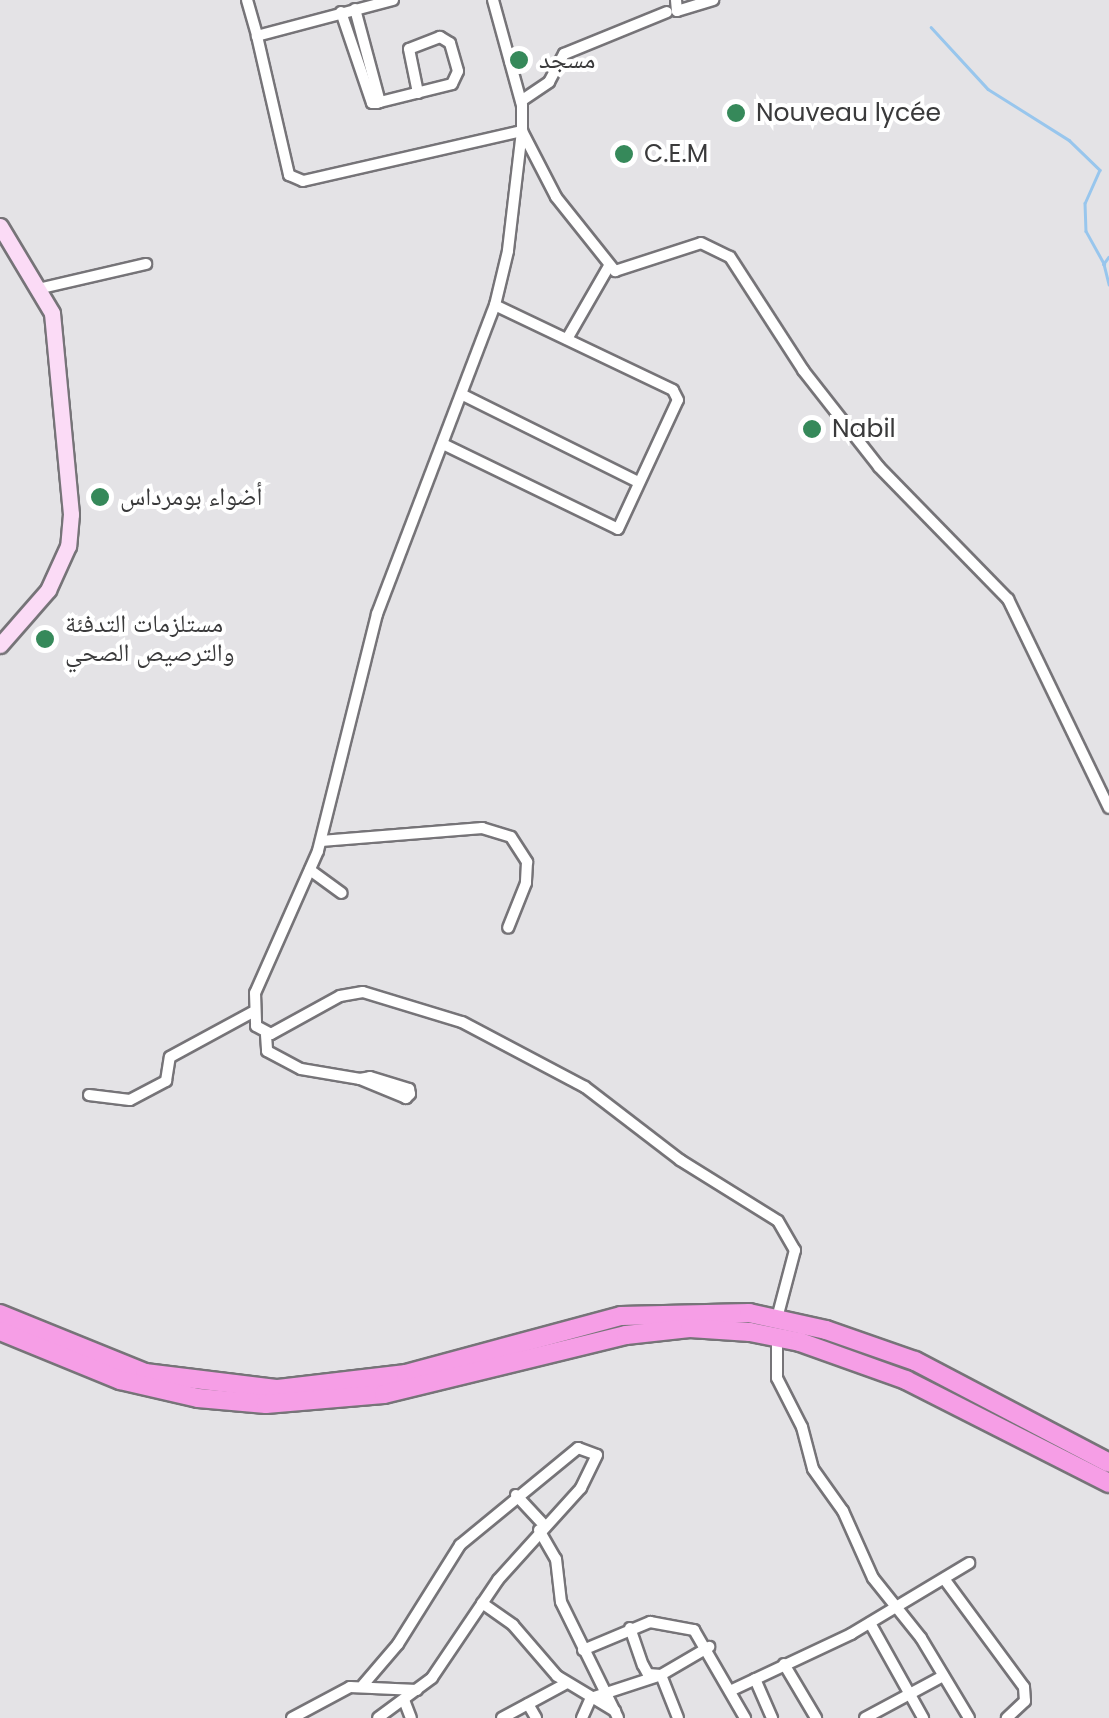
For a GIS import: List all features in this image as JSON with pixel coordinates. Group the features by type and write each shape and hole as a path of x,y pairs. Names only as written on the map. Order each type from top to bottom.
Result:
{"highway":[{"path":"0,1314 145,1373 278,1389 406,1374 621,1316 699,1310 915,1361 1109,1463"},
{"path":"0,1331 120,1380 198,1398 266,1404 384,1394 626,1335 690,1328 777,1327 906,1380 1109,1483"}],"main road":[{"path":"0,226 42,288 52,313 71,514 68,546 48,590 0,646"}],"street":[{"path":"247,0 294,181 522,132"},
{"path":"257,36 393,0"},
{"path":"89,1094 130,1100 166,1081 170,1057 252,1012 321,841 378,614 495,305 522,132 521,101 493,0"},
{"path":"676,0 677,11 714,0"},
{"path":"355,9 380,102"},
{"path":"341,12 367,99 380,102 418,92 458,79 446,38 408,49 418,92"},
{"path":"521,101 548,82 564,54 667,12"},
{"path":"522,132 556,197 609,266 623,271 700,243 730,256 867,452 1008,598 1109,808"},
{"path":"42,288 146,264"},
{"path":"568,339 609,266"},
{"path":"445,445 613,530 621,525 678,395 495,305"},
{"path":"463,395 638,482"},
{"path":"321,841 482,828 511,836 523,848 527,872 508,928"},
{"path":"310,870 342,893"},
{"path":"266,1035 358,992 462,1022 585,1087 680,1160 778,1221 795,1250 777,1327 777,1378 802,1427 814,1469 843,1511 873,1578 898,1608 969,1718"},
{"path":"252,1012 266,1035 265,1049 291,1064 360,1079"},
{"path":"292,1718 363,1685 398,1644 454,1551 516,1495 578,1448 597,1454 581,1488 542,1528 418,1690 378,1718"},
{"path":"516,1495 542,1528 556,1559 562,1602 582,1650 617,1715"},
{"path":"730,1692 870,1624 969,1563"},
{"path":"945,1580 1024,1687 1025,1701 1007,1718"},
{"path":"482,1604 513,1625 567,1683 617,1715"},
{"path":"582,1650 630,1628 659,1621 683,1626 709,1648 745,1718"},
{"path":"870,1624 923,1718"},
{"path":"630,1628 643,1666 656,1675 678,1718"},
{"path":"591,1698 656,1675 709,1648"},
{"path":"784,1664 816,1718"},
{"path":"865,1718 943,1676"},
{"path":"755,1679 772,1718"},
{"path":"502,1718 567,1683"},
{"path":"363,1685 418,1690"},
{"path":"582,1718 591,1698"},
{"path":"404,1700 411,1718"},
{"path":"528,1704 536,1718"}],"waterway":[{"path":"931,27 988,89 1069,140 1100,170 1085,203 1086,231 1104,264"},
{"path":"1109,257 1104,264 1109,284"}],"place":[{"name":"مسجد","path":"519,60"},
{"name":"Nouveau lycée","path":"736,113"},
{"name":"C.E.M","path":"624,154"},
{"name":"Nabil","path":"812,429"},
{"name":"أضواء بومرداس","path":"100,497"},
{"name":"مستلزمات التدفئة والترصيص الصحي","path":"45,639"}]}
